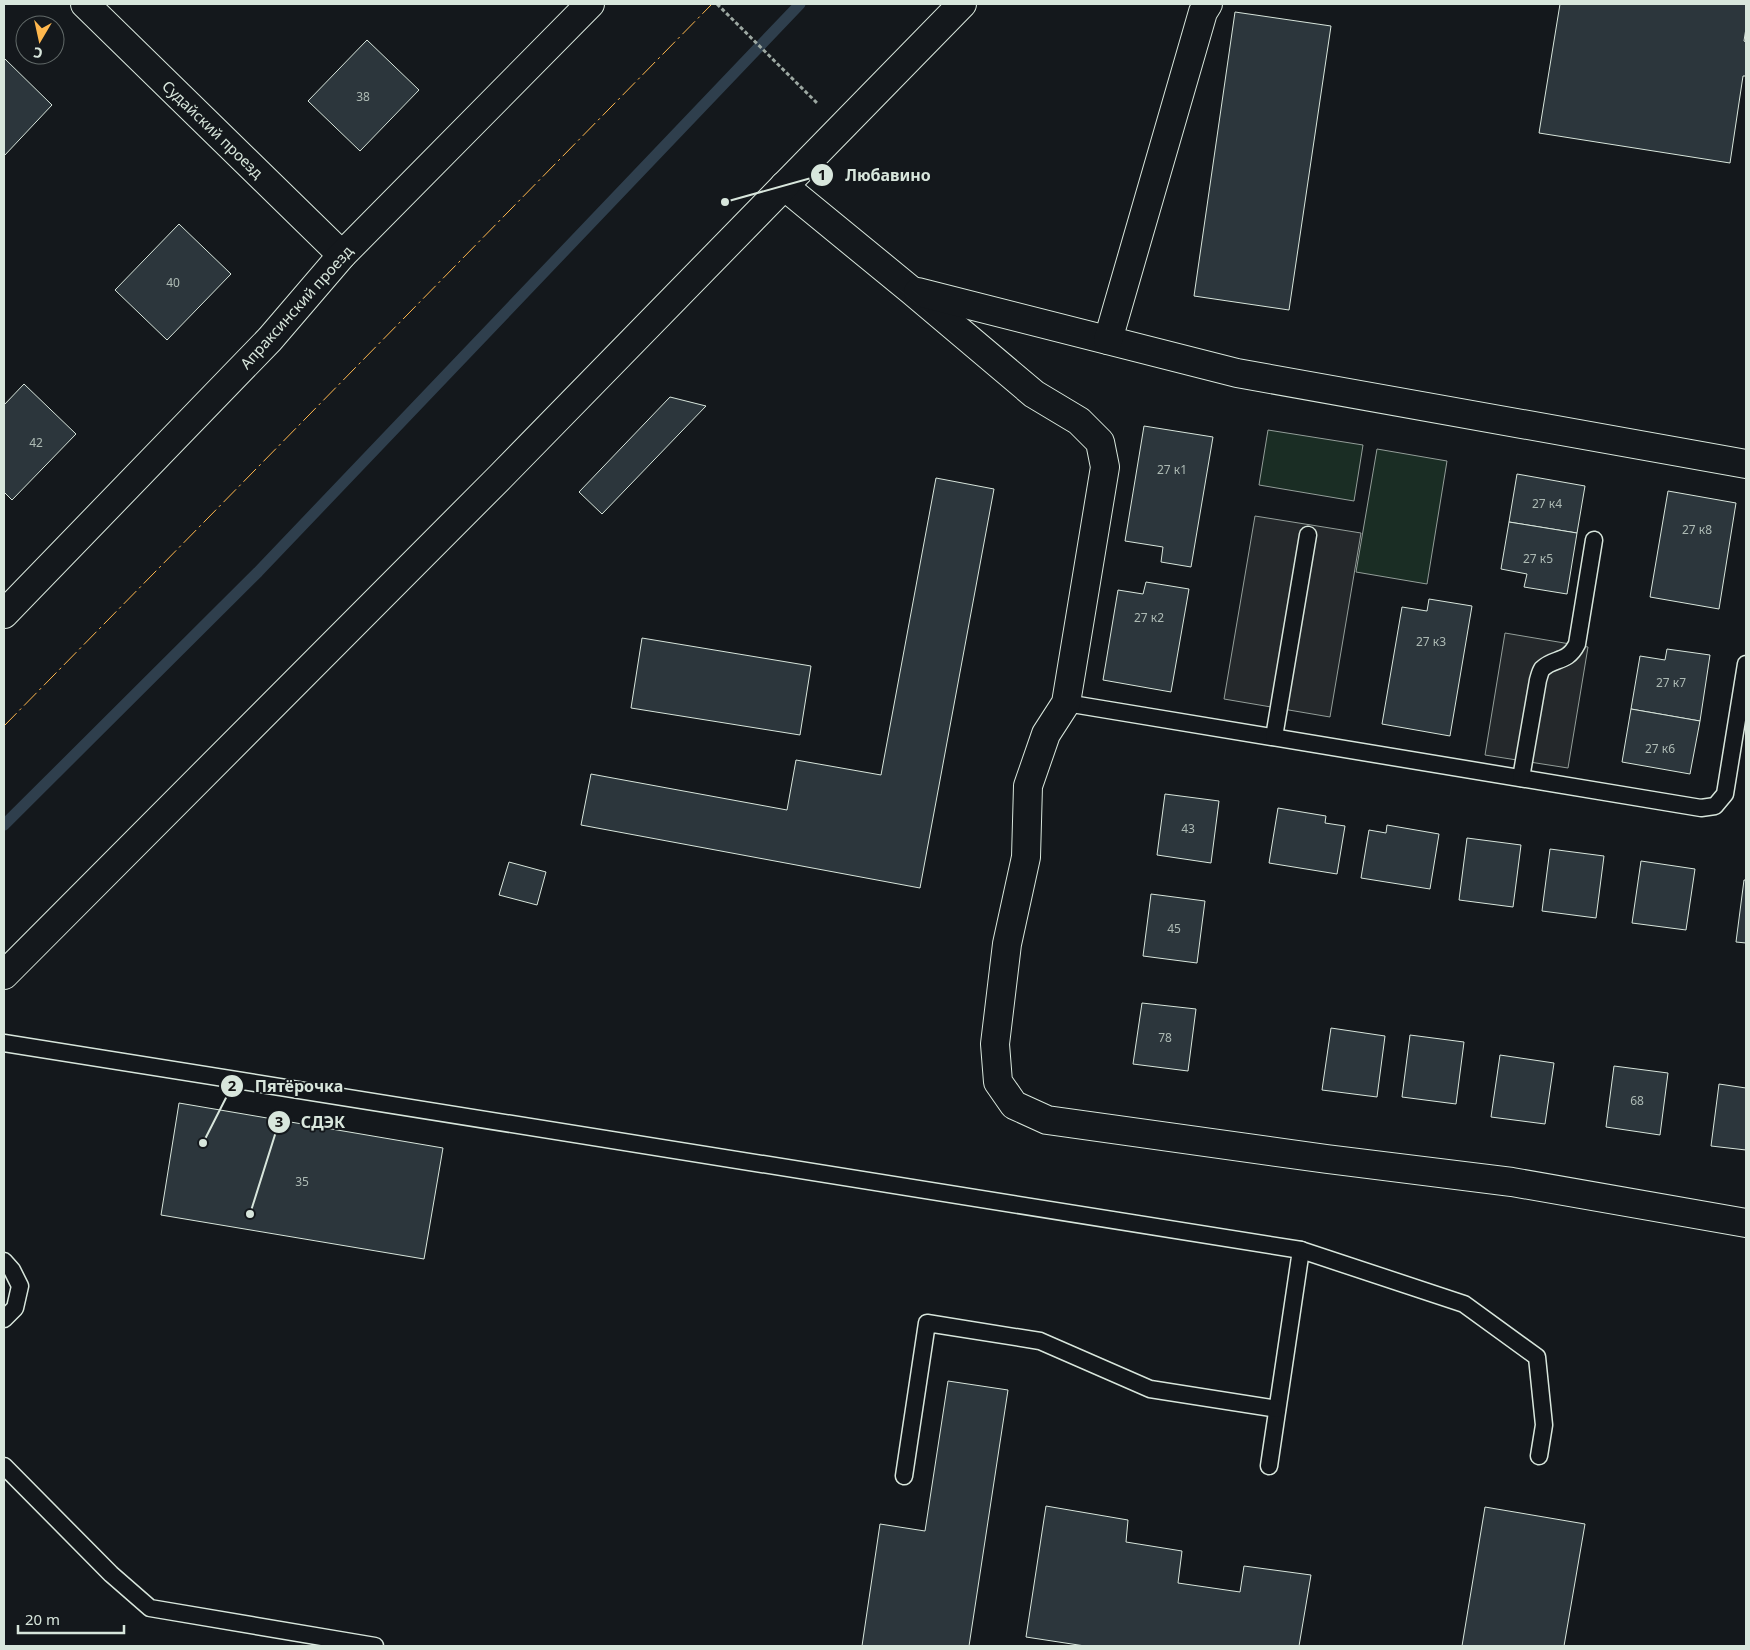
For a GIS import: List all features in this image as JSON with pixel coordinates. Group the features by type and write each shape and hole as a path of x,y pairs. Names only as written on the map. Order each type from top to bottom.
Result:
{"street":[{"name":"Судайский проезд","path":"85,4 342,255"},
{"name":"Апраксинский проезд","path":"4,614 270,339 342,255 590,4"},
{"path":"4,975 500,477 962,4"},
{"path":"1108,340 1203,12 1208,4"},
{"path":"784,186 912,290 1034,394 1080,421 1100,442 1105,467 1066,703 1046,734 1028,786 1026,857 1007,944 995,1044 998,1082 1014,1105 1047,1120 1328,1159 1512,1182 1746,1223"},
{"path":"912,290 1237,373 1746,464"}],"lane":[{"path":"1274,737 1308,535"},
{"path":"1521,778 1541,670 1550,664 1565,659 1573,652 1577,644 1594,540"},
{"path":"1066,703 1701,808 1715,806 1725,794 1746,664"},
{"path":"4,1043 1301,1250 1464,1304 1537,1356 1544,1425 1539,1456"},
{"path":"1269,1466 1301,1250"},
{"path":"4,1261 12,1270 20,1286 15,1308 4,1320"},
{"path":"904,1476 927,1323 1040,1341 1150,1389 1277,1409"},
{"path":"4,1466 110,1574 150,1608 375,1646"}],"path":[{"path":"717,4 819,104"}],"green space":[{"path":"1268,430 1363,445 1354,501 1259,485"},
{"path":"1377,449 1447,461 1427,584 1356,572"}],"shaded area":[{"path":"1255,516 1361,533 1330,717 1224,699"},
{"path":"1505,633 1588,647 1568,768 1485,755"}],"building":[{"path":"1560,4 1746,4 1744,41 1746,42 1746,76 1743,76 1730,163 1539,133"},
{"path":"1235,12 1331,26 1289,310 1194,296"},
{"path":"367,40 419,90 360,151 308,101"},
{"path":"4,58 52,105 4,156"},
{"path":"179,224 231,274 167,340 115,290"},
{"path":"24,384 76,434 12,500 4,492 4,405"},
{"path":"670,397 706,406 602,514 579,492"},
{"path":"1144,426 1213,437 1191,567 1161,562 1163,547 1125,541"},
{"path":"1517,474 1585,486 1577,533 1509,522"},
{"path":"936,478 994,489 920,888 581,825 591,774 787,810 796,760 881,775"},
{"path":"1668,491 1736,503 1719,609 1650,597"},
{"path":"1509,522 1577,533 1567,594 1524,587 1527,574 1501,569"},
{"path":"1146,582 1189,589 1171,692 1103,680 1118,590 1143,594"},
{"path":"1429,599 1472,606 1450,736 1382,724 1402,607 1427,611"},
{"path":"642,638 811,666 800,735 631,708"},
{"path":"1667,649 1710,655 1700,721 1631,709 1640,656 1665,660"},
{"path":"1631,709 1700,721 1690,774 1622,762"},
{"path":"1165,794 1219,801 1211,863 1157,855"},
{"path":"1278,808 1326,816 1325,823 1345,826 1337,874 1269,863"},
{"path":"1387,825 1439,834 1430,889 1361,878 1369,830 1386,833"},
{"path":"1467,838 1521,845 1513,907 1459,900"},
{"path":"1550,849 1604,856 1596,918 1542,911"},
{"path":"1641,861 1695,869 1686,930 1632,923"},
{"path":"509,862 546,872 537,905 499,895"},
{"path":"1744,880 1746,880 1746,943 1736,942"},
{"path":"1151,894 1205,901 1197,963 1143,956"},
{"path":"1142,1003 1196,1009 1188,1071 1133,1064"},
{"path":"1331,1028 1385,1036 1377,1097 1322,1090"},
{"path":"1410,1035 1464,1042 1456,1104 1402,1097"},
{"path":"1500,1055 1554,1063 1545,1124 1491,1117"},
{"path":"1614,1066 1668,1073 1660,1135 1606,1127"},
{"path":"1719,1084 1746,1088 1746,1150 1711,1146"},
{"path":"179,1103 443,1148 424,1259 161,1215"},
{"path":"948,1381 1008,1390 969,1646 862,1646 880,1524 925,1531"},
{"path":"1046,1506 1128,1520 1126,1542 1182,1551 1178,1583 1240,1592 1244,1566 1311,1575 1299,1646 1085,1646 1026,1637"},
{"path":"1485,1507 1585,1524 1564,1646 1462,1646"}],"waterway":[{"path":"4,825 258,572 800,4"}],"power":[{"path":"4,726 712,4"}],"place":[{"name":"Любавино","path":"725,202"},
{"name":"Пятёрочка","path":"203,1143"},
{"name":"СДЭК","path":"250,1214"}]}
